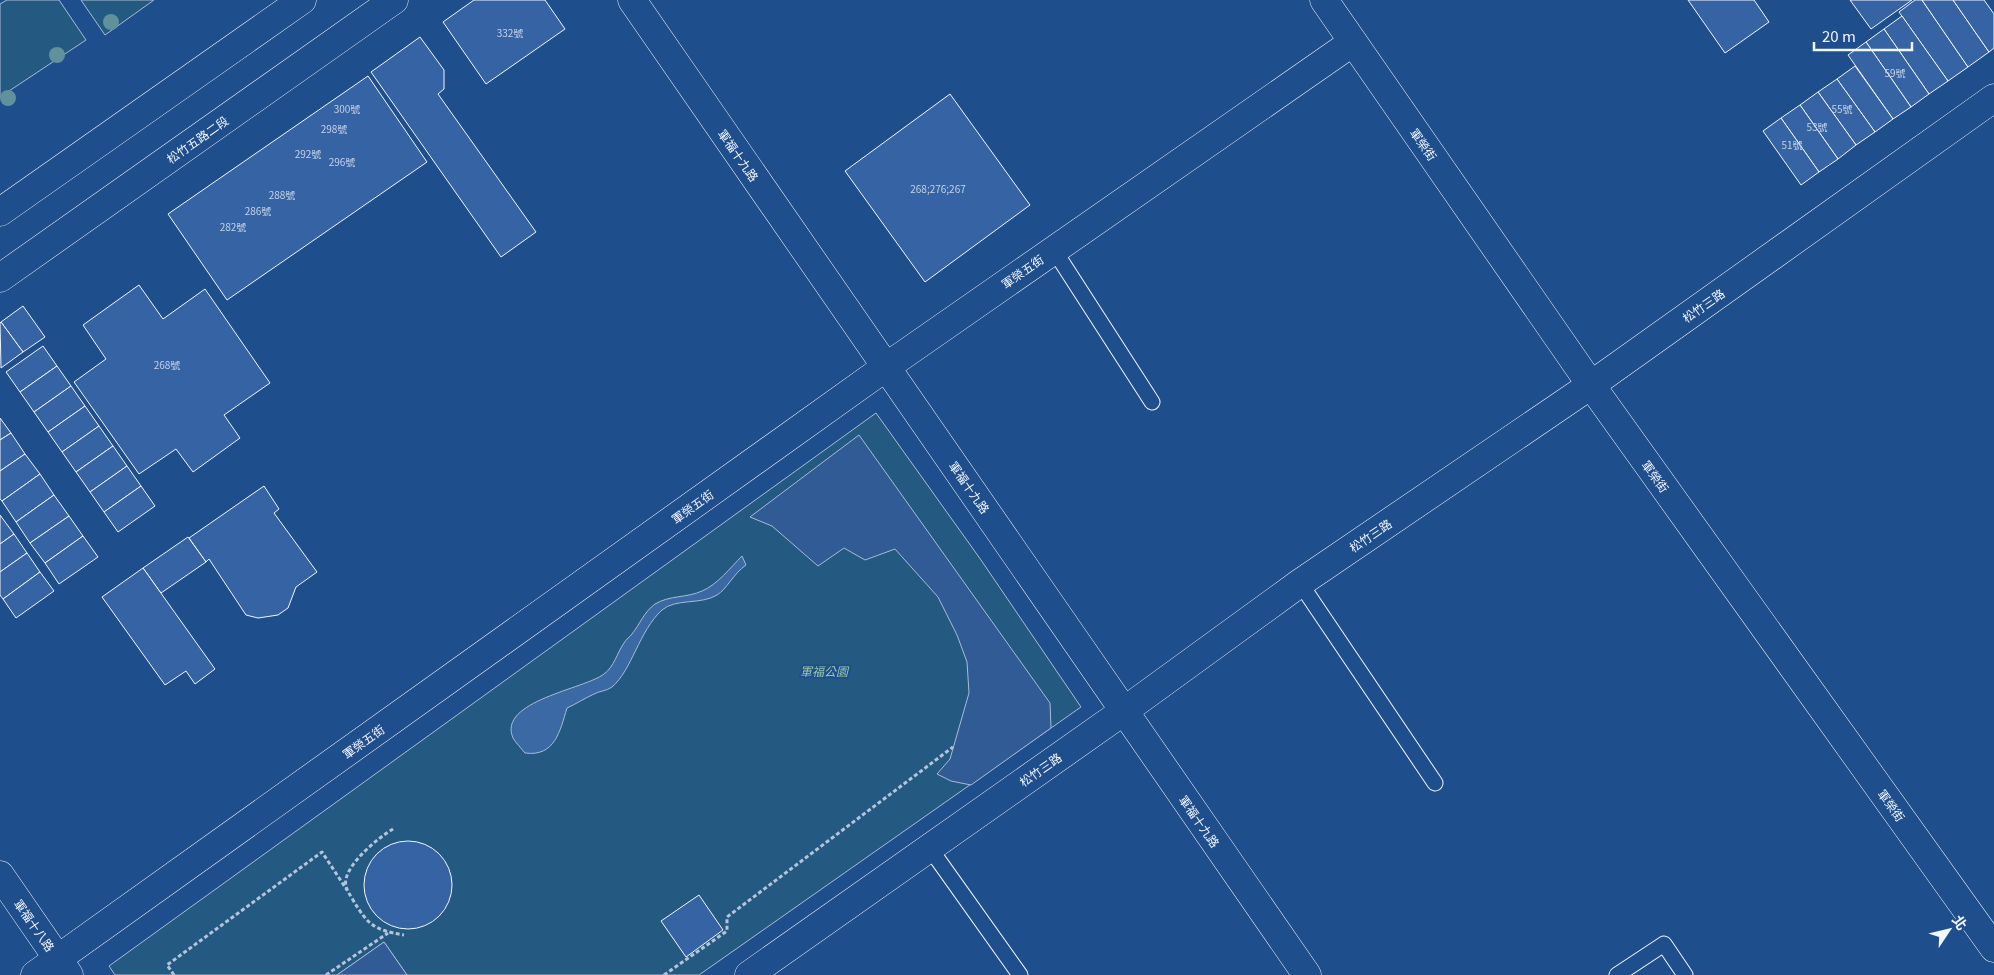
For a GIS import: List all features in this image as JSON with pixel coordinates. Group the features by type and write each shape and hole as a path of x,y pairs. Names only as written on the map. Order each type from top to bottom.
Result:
{"street":[{"path":"0,212 302,0"},
{"name":"松竹五路二段","path":"0,278 394,0"},
{"name":"軍福十九路","path":"632,0 1305,974"},
{"name":"軍榮街","path":"1324,0 1591,385 1994,948"},
{"name":"軍榮五街","path":"35,975 64,967 886,367 1354,42"},
{"name":"松竹三路","path":"749,975 1124,712 1300,583 1591,385 1994,98"},
{"name":"軍福十八路","path":"0,875 64,967"}],"lane":[{"path":"1054,250 1152,402"},
{"path":"1300,583 1435,783"},
{"path":"929,847 1020,975"},
{"path":"1617,975 1664,944 1685,975"}],"path":[{"path":"664,975 727,931 727,917 953,747"},
{"path":"347,890 346,879 357,861 373,842 392,829"},
{"path":"174,975 168,964 322,852 365,920 389,932 404,935"},
{"path":"326,975 389,932"}],"green space":[{"path":"7,0 59,0 86,40 0,97 0,4"},
{"path":"81,0 154,0 105,35"},
{"name":"軍福公園","path":"876,413 981,560 1081,707 699,975 407,975 384,942 337,975 115,975 109,966"}],"shaded area":[{"path":"859,435 1050,703 1051,728 971,785 951,781 937,774 950,759 969,693 967,662 957,635 938,597 895,549 865,560 844,548 818,566 772,526 750,517"},
{"path":"742,556 746,565 717,595 704,600 674,604 662,610 647,628 619,680 612,687 567,708 559,733 550,747 535,753 525,753 513,738 512,725 518,714 530,705 545,698 594,680 604,674 613,664 625,642 651,607 667,599 696,593 708,588"},
{"path":"384,942 407,975 337,975"}],"building":[{"path":"474,0 545,0 565,29 486,84 443,22"},
{"path":"1688,0 1754,0 1769,22 1725,53"},
{"path":"1850,0 1912,0 1871,29"},
{"path":"1915,0 1922,0 1968,67 1948,81 1899,12"},
{"path":"1922,0 1953,0 1989,52 1968,67"},
{"path":"1953,0 1984,0 1994,14 1994,48 1989,52"},
{"path":"1902,16 1948,81 1929,94 1884,29"},
{"path":"1884,29 1929,94 1911,107 1866,42"},
{"path":"420,37 444,70 444,89 438,94 536,232 501,257 371,72"},
{"path":"1866,42 1911,107 1893,119 1848,55"},
{"path":"1855,66 1893,119 1875,132 1837,79"},
{"path":"368,76 427,162 227,300 168,214"},
{"path":"1837,79 1875,132 1856,145 1818,92"},
{"path":"1818,92 1856,145 1838,159 1800,105"},
{"path":"950,94 1030,205 925,282 845,171"},
{"path":"1800,105 1838,159 1819,172 1781,118"},
{"path":"1781,118 1819,172 1801,185 1763,131"},
{"path":"139,285 163,319 205,289 270,383 224,415 240,438 193,472 176,449 139,474 74,382 106,359 83,325"},
{"path":"23,306 45,337 23,352 1,322"},
{"path":"0,323 23,352 1,368"},
{"path":"43,346 57,366 20,392 6,372"},
{"path":"57,366 71,386 34,412 20,392"},
{"path":"71,386 85,406 48,432 34,412"},
{"path":"85,406 99,426 62,452 48,432"},
{"path":"0,418 11,433 0,440"},
{"path":"99,426 113,446 76,472 62,452"},
{"path":"11,433 25,454 0,471 0,440"},
{"path":"113,446 127,466 90,492 76,472"},
{"path":"25,454 40,474 2,501 0,499 0,471"},
{"path":"127,466 141,486 104,512 90,492"},
{"path":"40,474 54,495 16,522 2,501"},
{"path":"141,486 155,506 118,532 104,512"},
{"path":"264,486 279,509 274,513 317,572 296,587 288,608 278,615 258,618 246,615 209,559 206,562 189,538"},
{"path":"54,495 69,516 30,543 16,522"},
{"path":"0,515 14,534 0,544"},
{"path":"69,516 83,536 45,563 30,543"},
{"path":"14,534 27,553 0,572 0,544"},
{"path":"83,536 98,557 59,584 45,563"},
{"path":"188,537 206,562 161,593 143,568"},
{"path":"27,553 40,572 3,599 0,595 0,572"},
{"path":"143,568 215,669 195,684 186,671 165,685 102,597"},
{"path":"40,572 54,591 16,618 3,599"},
{"path":"408,841 425,845 439,854 448,868 452,885 448,902 439,916 425,925 408,929 391,925 377,916 368,902 364,885 368,868 377,854 391,845"},
{"path":"699,895 723,930 686,957 661,921"}]}
